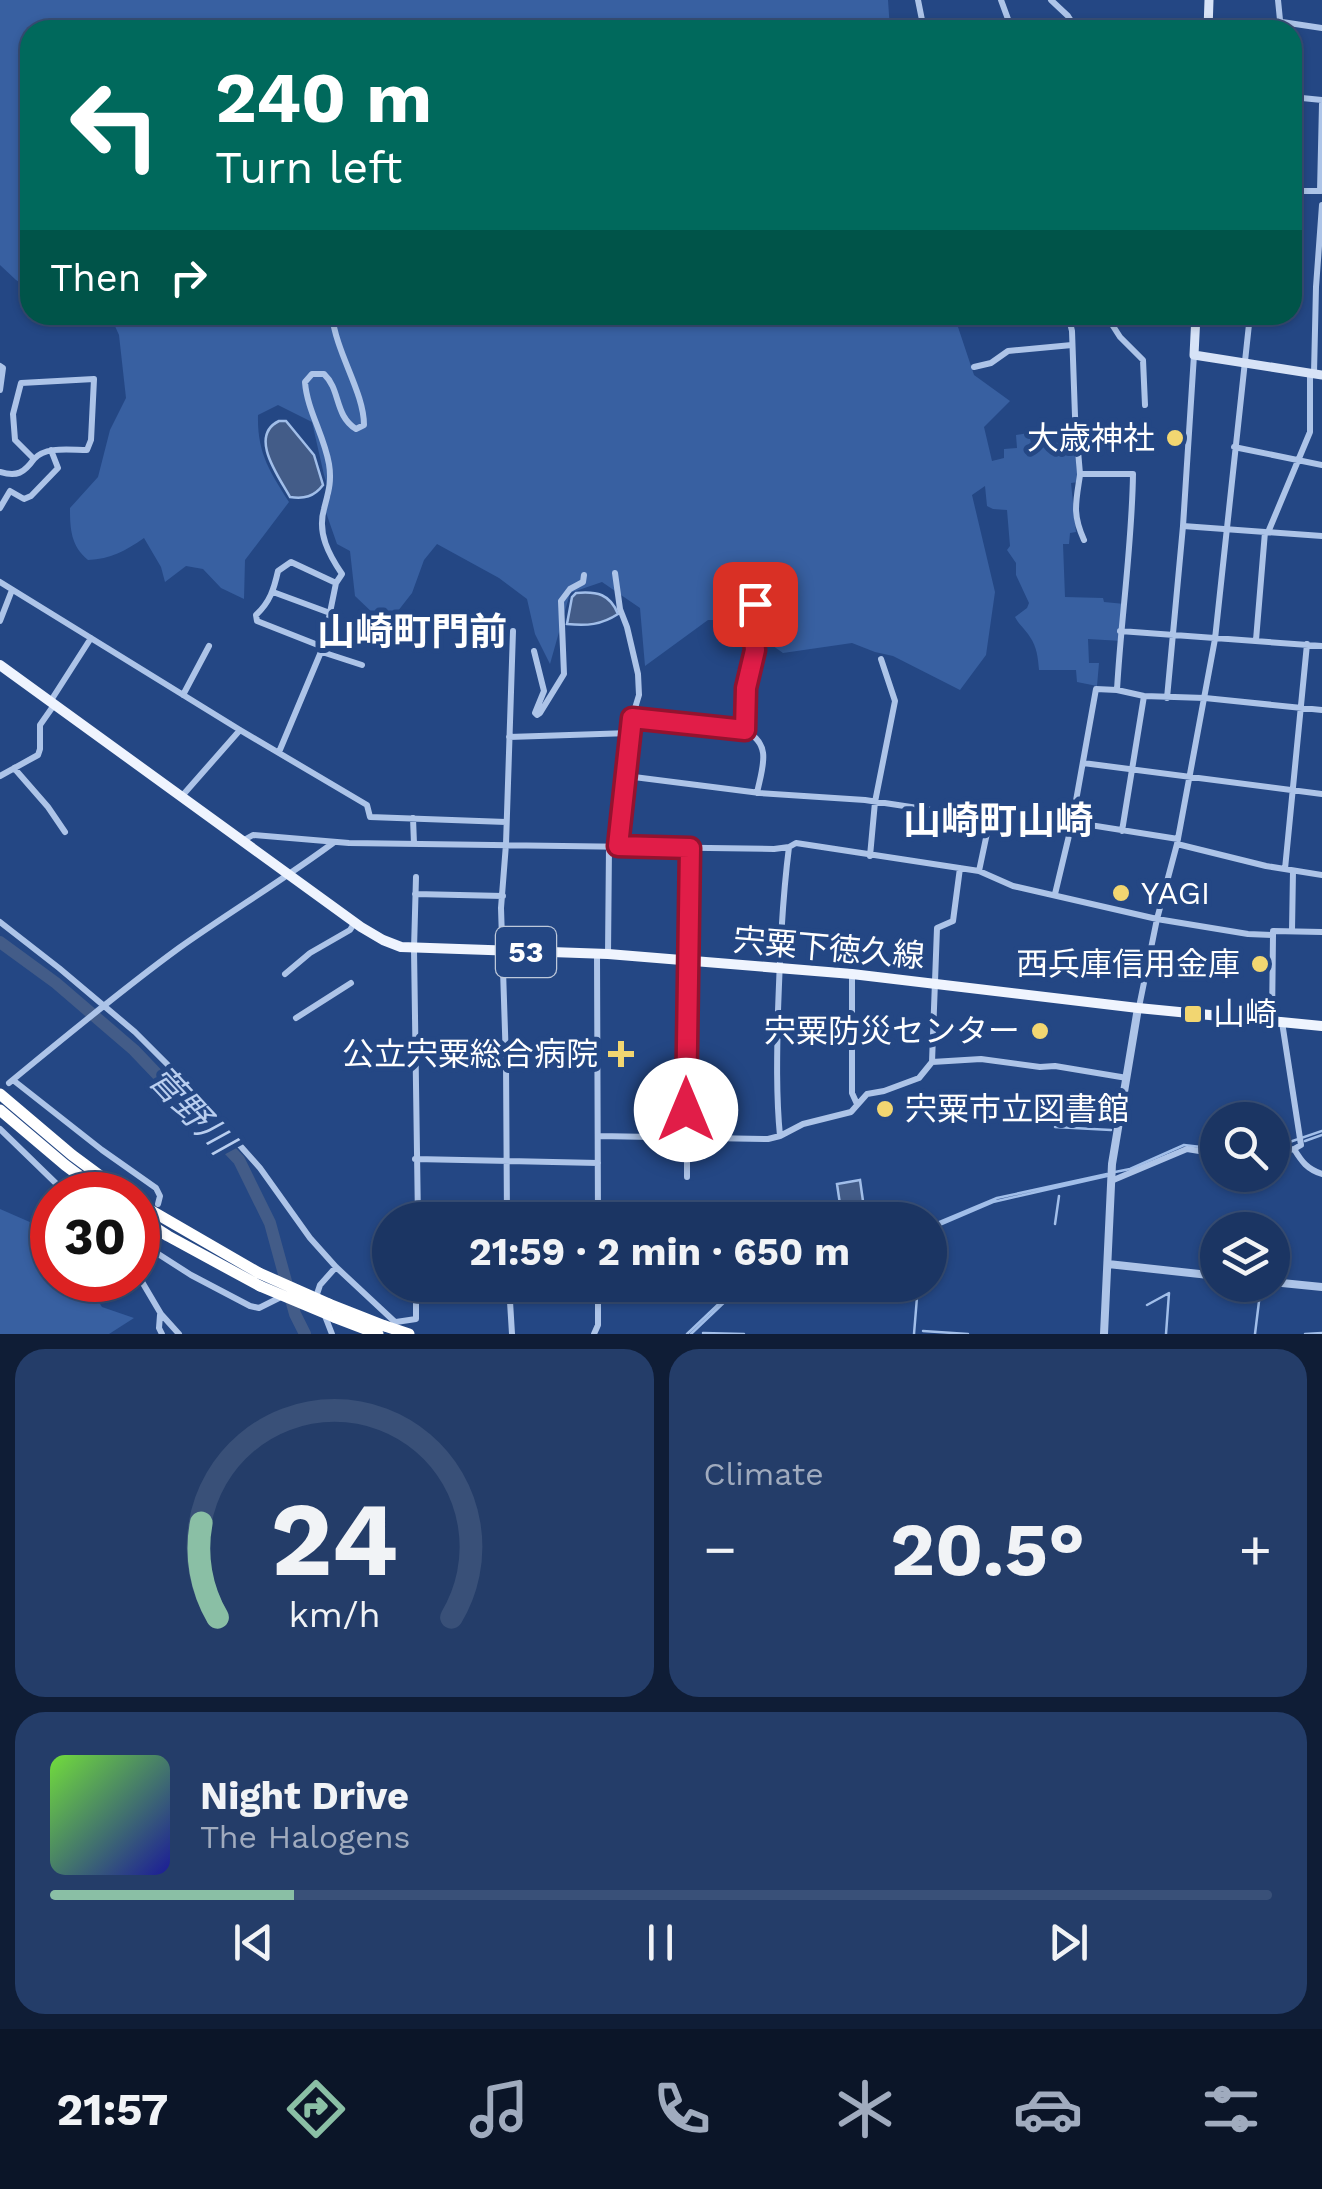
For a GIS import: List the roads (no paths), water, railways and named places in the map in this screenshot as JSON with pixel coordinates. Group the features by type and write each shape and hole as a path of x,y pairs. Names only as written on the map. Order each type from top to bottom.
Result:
{"highway":[{"path":"7,1086 72,1156 94,1172"},
{"path":"0,1110 75,1172"},
{"path":"160,1217 259,1280 406,1334"},
{"path":"160,1235 334,1317 386,1327"}],"main road":[{"path":"1196,325 1194,355 1315,374"},
{"name":"宍粟下徳久線","path":"0,665 355,922 383,940 414,949 687,960 934,982 1322,1026"}],"street":[{"path":"1051,0 1070,20"},
{"path":"1321,191 1322,102"},
{"path":"1256,640 1267,531 1310,432 1322,205"},
{"path":"279,752 322,649 336,583 342,574 326,550 322,514 331,490 330,467 306,397 305,382 312,374 324,374 331,381 346,423 356,429 364,425 364,411 333,325"},
{"path":"1069,325 1080,474 1074,496 1084,540"},
{"path":"1112,325 1143,360 1145,404"},
{"path":"1104,1334 1111,1182 1138,1008 1178,842 1205,698 1228,530 1249,325"},
{"path":"974,367 991,363 1008,351 1072,345"},
{"path":"1167,698 1194,355"},
{"path":"0,366 0,390"},
{"path":"0,472 25,472 40,453 87,450 94,380 21,383 13,414 15,440 34,459"},
{"path":"1234,447 1322,465"},
{"path":"0,508 3,496 10,492 24,499 31,496 58,468 52,450"},
{"path":"1080,474 1133,474 1117,690"},
{"path":"1183,526 1322,536"},
{"path":"336,583 291,562 278,571 273,592 256,615 257,621 362,666"},
{"path":"598,1202 602,954 632,718 639,695 638,674 620,609 615,573"},
{"path":"534,652 544,691 536,713 540,714 564,674 561,601 570,589 583,582 584,575"},
{"path":"0,582 367,805 370,817 506,822"},
{"path":"745,730 746,688 755,650 754,607 760,583 764,582"},
{"path":"0,621 12,590"},
{"path":"273,592 330,613"},
{"path":"507,1202 501,908 512,631"},
{"path":"1120,631 1322,646"},
{"path":"0,776 38,754 40,725 92,638"},
{"path":"1292,930 1289,870 1307,644"},
{"path":"183,695 209,646"},
{"path":"870,856 895,701 882,659"},
{"path":"1054,894 1072,823 1096,689 1322,710"},
{"path":"1122,832 1144,696"},
{"path":"632,718 745,730 755,735 765,753 757,793"},
{"path":"182,796 240,730"},
{"path":"509,737 630,733"},
{"path":"1084,764 1322,794"},
{"path":"14,768 65,832"},
{"path":"626,776 757,793 876,802 990,819"},
{"path":"979,871 995,810 1178,842 1244,862 1322,875"},
{"path":"413,818 414,844"},
{"path":"244,840 253,835 414,844 690,848 789,848 796,844 979,871 1013,886 1157,919 1273,935"},
{"path":"133,1172 7,1086 103,1005 334,842"},
{"path":"686,1177 690,848"},
{"path":"780,1136 776,1100 778,969 789,848"},
{"path":"598,1136 747,1140 780,1136 803,1124 851,1112 868,1094 919,1078 932,1062 937,928 953,921 960,868"},
{"path":"416,877 417,1202"},
{"path":"415,894 503,896"},
{"path":"0,922 135,1032 202,1102 260,1168 310,1238 386,1327 416,1319 416,1302"},
{"path":"285,974 350,930 355,922"},
{"path":"1290,1150 1301,1146 1277,1022 1273,930 1322,932"},
{"path":"852,974 852,1093 857,1104"},
{"path":"296,1018 352,984"},
{"path":"932,1062 981,1059 1127,1078"},
{"path":"0,1129 44,1172"},
{"path":"1294,1149 1302,1163 1322,1174"},
{"path":"1111,1182 1187,1150 1200,1152"},
{"path":"416,1159 598,1163"},
{"path":"160,1249 191,1275 250,1306 258,1308 279,1298"},
{"path":"1108,1264 1200,1274"},
{"path":"332,1334 317,1294 336,1268"},
{"path":"1290,1284 1322,1287"},
{"path":"153,1302 179,1334"},
{"path":"511,1302 512,1334"},
{"path":"594,1334 598,1302"},
{"path":"160,1314 162,1334"}],"waterway":[{"name":"菅野川","path":"0,942 56,983 134,1050 239,1160 270,1223 295,1314 305,1334"},
{"path":"1055,1127 1111,1130"},
{"path":"1290,1142 1322,1131"},
{"path":"1305,1141 1322,1135"},
{"path":"1115,1172 1184,1145 1200,1147"},
{"path":"947,1219 997,1198 1107,1174"},
{"path":"947,1222 993,1202 1107,1176"},
{"path":"1055,1224 1059,1196"},
{"path":"1147,1305 1169,1293 1166,1334"},
{"path":"687,1334 721,1302"},
{"path":"691,1334 725,1302"},
{"path":"914,1334 917,1302"},
{"path":"1255,1334 1259,1302"},
{"path":"923,1331 968,1334"},
{"path":"703,1333 744,1334"},
{"path":"1305,1334 1322,1333"}],"place":[{"name":"大歳神社","path":"1175,438"},
{"name":"YAGI","path":"1121,893"},
{"name":"西兵庫信用金庫","path":"1260,964"},
{"name":"山崎","path":"1193,1014"},
{"name":"宍粟防災センター","path":"1040,1031"},
{"name":"公立宍粟総合病院","path":"621,1054"},
{"name":"宍粟市立図書館","path":"885,1109"}],"district":[{"name":"山崎町門前","path":"412,632"},
{"name":"山崎町山崎","path":"998,821"}]}
